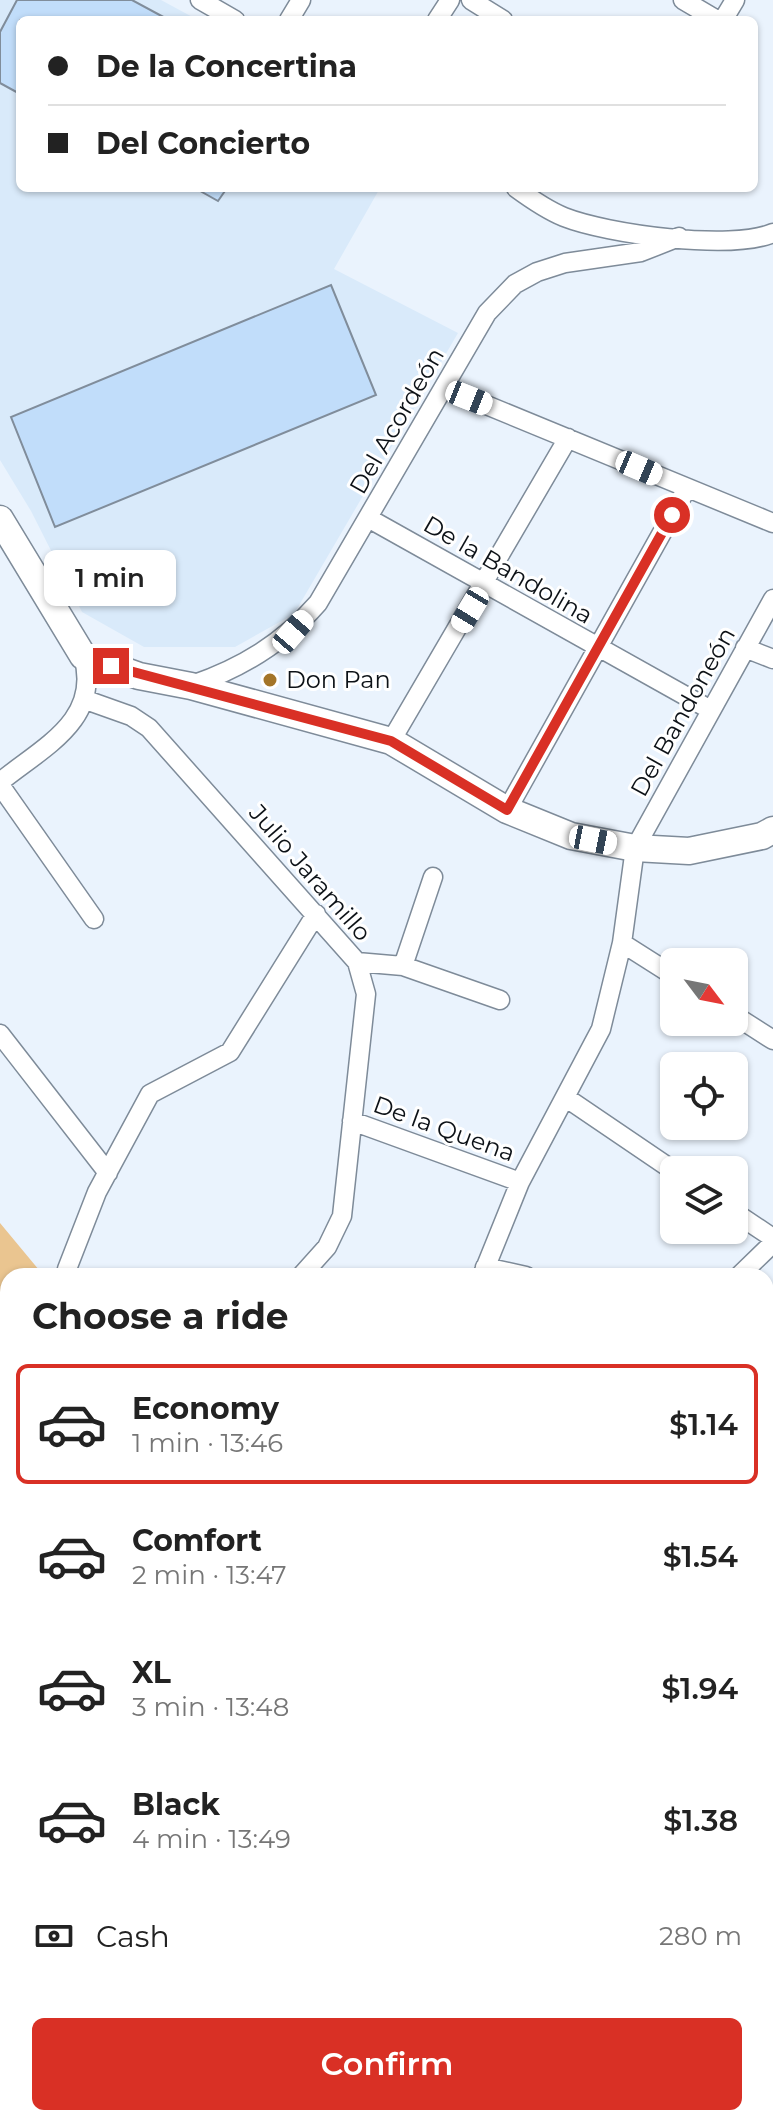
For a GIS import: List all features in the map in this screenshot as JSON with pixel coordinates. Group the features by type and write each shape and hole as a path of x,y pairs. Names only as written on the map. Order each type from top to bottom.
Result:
{"street":[{"path":"200,0 228,16"},
{"path":"471,0 497,16"},
{"path":"683,0 713,16"},
{"path":"523,192 564,217 614,229 735,242 773,233"},
{"name":"Del Acordeón","path":"191,686 224,674 293,632 318,603 487,313 515,284 565,263 641,252 679,237"},
{"path":"445,388 773,523"},
{"path":"391,741 568,438"},
{"path":"507,810 687,488"},
{"name":"De la Bandolina","path":"368,518 709,709"},
{"path":"0,519 83,656 88,676 86,700 74,721 0,784 94,919"},
{"name":"Del Bandoneón","path":"635,848 709,709 773,599"},
{"path":"745,648 773,659"},
{"path":"83,656 139,676 191,686 391,741 507,810 571,836 635,848 689,851 769,835"},
{"name":"Julio Jaramillo","path":"86,700 131,716 149,728 357,962 366,994 342,1216 327,1247 308,1268"},
{"path":"485,1268 520,1182 601,1029 622,943 635,848"},
{"path":"403,966 433,877"},
{"path":"67,1268 108,1173 150,1094 230,1052 316,914"},
{"path":"622,943 660,967"},
{"path":"357,962 403,966 500,1000"},
{"path":"748,1024 773,1040"},
{"path":"0,1034 108,1173"},
{"path":"565,1097 660,1161"},
{"name":"De la Quena","path":"352,1121 520,1182"},
{"path":"747,1268 773,1240 748,1222"}],"shaded area":[{"path":"0,0 161,0 191,16 16,16 16,192 378,192 334,269 458,333 294,614 235,647 144,647 82,612 31,511 0,460"},
{"path":"0,1223 37,1268 0,1268"}],"building":[{"path":"17,0 132,0 162,16 16,16 16,92 0,83 0,32"},
{"path":"202,192 224,192 218,201"},
{"path":"331,285 376,395 55,527 11,417"}],"place":[{"name":"Don Pan","path":"270,680"}],"route":[{"path":"111,666 139,676 191,686 391,741 507,810 672,515"}]}
